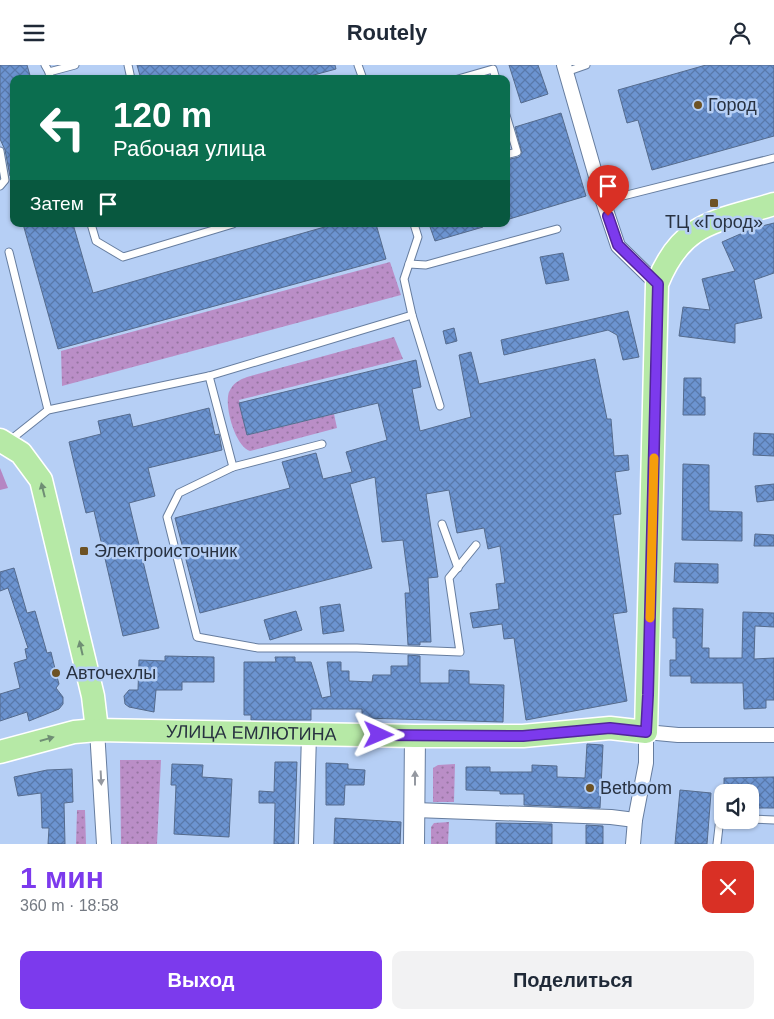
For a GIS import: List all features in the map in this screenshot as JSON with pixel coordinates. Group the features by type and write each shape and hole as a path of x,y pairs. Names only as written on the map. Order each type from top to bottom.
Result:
{"main road":[{"path":"646,732 658,284 666,263 676,247 692,232 774,203"},
{"path":"3,442 21,453 41,481 93,696 97,730"},
{"name":"УЛИЦА ЕМЛЮТИНА","path":"0,753 74,732 97,730 415,736 523,736 610,728 646,732"}],"street":[{"path":"565,69 603,201 618,245 658,284"},
{"path":"97,730 104,844"},
{"path":"633,844 635,820 646,763 646,732"},
{"name":"УЛИЦА ЕМЛЮТИНА","path":"646,732 678,735 774,735"},
{"path":"306,844 309,734"},
{"path":"414,844 415,736"},
{"path":"415,810 611,817 635,820"}],"lane":[{"path":"48,72 75,65"},
{"path":"565,69 586,65"},
{"path":"472,75 493,69 495,75"},
{"path":"510,128 517,152 510,154"},
{"path":"0,151 5,180 0,187"},
{"path":"603,201 774,158"},
{"path":"92,227 96,241 123,257 223,227"},
{"path":"415,227 418,237 404,279 412,315 440,406"},
{"path":"409,264 426,265 557,229"},
{"path":"9,252 48,410"},
{"path":"3,442 48,410 209,375 412,315"},
{"path":"209,375 233,467"},
{"path":"322,444 233,467 179,493 167,517 197,637 258,647 357,648 460,653 449,578 476,545"},
{"path":"442,524 458,567"},
{"path":"759,819 774,819"},
{"path":"717,844 719,829"}],"shaded area":[{"path":"390,262 401,295 62,386 61,351"},
{"path":"394,337 403,359 239,400 248,435 334,414 337,428 250,451 240,442 229,416 228,406 229,392 236,382 247,377"},
{"path":"120,760 161,760 157,844 121,844"},
{"path":"455,764 454,802 433,802 433,768 438,765"},
{"path":"77,810 85,810 86,844 76,844"},
{"path":"449,822 448,844 431,844 431,827 434,823"}],"green space":[{"path":"0,468 8,488 0,490"}],"building":[{"path":"0,65 27,65 30,75 10,75 10,176 5,150 0,139"},
{"path":"137,65 335,65 336,69 314,75 140,75"},
{"path":"509,65 538,65 548,94 521,103"},
{"name":"Город","path":"706,65 774,65 774,136 652,170 638,120 627,123 618,90"},
{"path":"561,113 586,196 510,219 510,159 519,157 522,153 515,127"},
{"path":"774,223 774,273 754,280 762,318 735,324 735,343 679,336 683,307 710,310 702,279 735,271 722,242 754,228"},
{"path":"24,227 74,227 93,293 324,227 377,227 386,259 58,349"},
{"path":"430,227 483,227 435,241"},
{"path":"563,253 569,280 546,284 540,257"},
{"path":"628,311 639,357 623,360 617,335 608,330 504,355 501,340"},
{"path":"454,328 457,341 446,344 443,331"},
{"path":"471,352 479,384 595,359 607,419 611,419 614,456 628,455 629,470 615,472 621,514 613,515 627,612 613,614 627,701 526,720 514,638 504,639 502,624 473,628 470,613 499,609 496,584 505,583 500,546 488,549 484,528 457,533 449,490 426,494 438,577 428,578 431,642 420,642 420,645 408,645 405,593 410,593 403,540 382,542 375,477 350,484 372,568 200,613 175,518 290,488 282,462 316,453 323,479 352,472 346,452 387,440 378,403 247,435 239,403 416,360 421,387 412,389 420,431 471,417 459,355"},
{"path":"684,378 701,378 701,397 705,397 705,415 683,415"},
{"path":"209,408 215,435 219,434 222,450 148,468 155,496 129,503 159,628 123,636 94,511 86,513 69,442 101,434 98,421 130,414 133,427"},
{"path":"754,433 774,434 774,456 753,455"},
{"path":"683,464 709,465 709,511 742,512 742,541 682,540"},
{"path":"774,484 774,500 757,502 755,486"},
{"path":"755,534 774,535 774,546 754,546"},
{"path":"675,563 718,564 718,583 674,582"},
{"path":"14,568 27,613 35,611 47,653 51,652 59,684 56,688 63,697 63,704 59,709 29,721 27,712 0,721 0,694 20,688 14,663 27,659 25,649 28,648 8,588 0,591 0,572"},
{"path":"340,604 344,631 323,634 320,607"},
{"path":"673,608 703,609 702,648 709,648 709,658 742,658 743,612 774,613 774,627 755,626 754,659 774,658 774,700 766,700 766,708 744,709 743,683 691,683 691,676 670,676 670,660 676,660 676,638 673,638"},
{"path":"296,611 302,630 270,640 264,620"},
{"path":"408,655 420,656 420,683 449,683 449,670 469,671 469,684 504,685 503,722 362,718 362,709 311,709 311,720 251,720 251,715 244,715 244,662 276,662 275,657 295,657 295,662 311,662 322,698 331,696 327,662 341,662 341,671 349,671 349,681 372,682 373,675 391,675 391,666 408,666"},
{"path":"165,656 214,657 214,682 182,682 182,690 156,690 154,712 129,707 125,704 124,696 129,690 138,690 139,660 165,661"},
{"path":"587,744 603,745 600,808 524,805 524,794 500,794 500,791 466,790 466,767 490,767 490,772 532,772 532,765 557,766 557,777 585,778"},
{"path":"275,762 297,762 294,844 274,844 275,803 259,803 259,791 274,792"},
{"path":"326,763 348,764 348,769 365,770 364,785 345,785 344,805 326,805"},
{"path":"172,764 203,765 202,777 232,779 229,837 174,834 176,785 171,785"},
{"path":"72,769 73,802 64,803 65,844 48,844 49,828 42,828 41,793 18,796 14,777 47,770"},
{"path":"774,777 774,808 759,808 759,784 724,784 724,778"},
{"path":"680,790 711,793 707,844 675,844"},
{"path":"335,818 401,822 400,844 334,844"},
{"path":"496,823 552,824 552,844 496,844"},
{"path":"586,825 603,826 603,844 586,844"}],"slow traffic":[{"path":"650,618 654,458"}],"place":[{"name":"Город","path":"698,105"},
{"name":"ТЦ «Город»","path":"714,203"},
{"name":"Электроисточник","path":"84,551"},
{"name":"Авточехлы","path":"56,673"},
{"name":"Betboom","path":"590,788"}],"route":[{"path":"379,735 523,736 610,728 646,732 658,284 618,245 608,216"}]}
